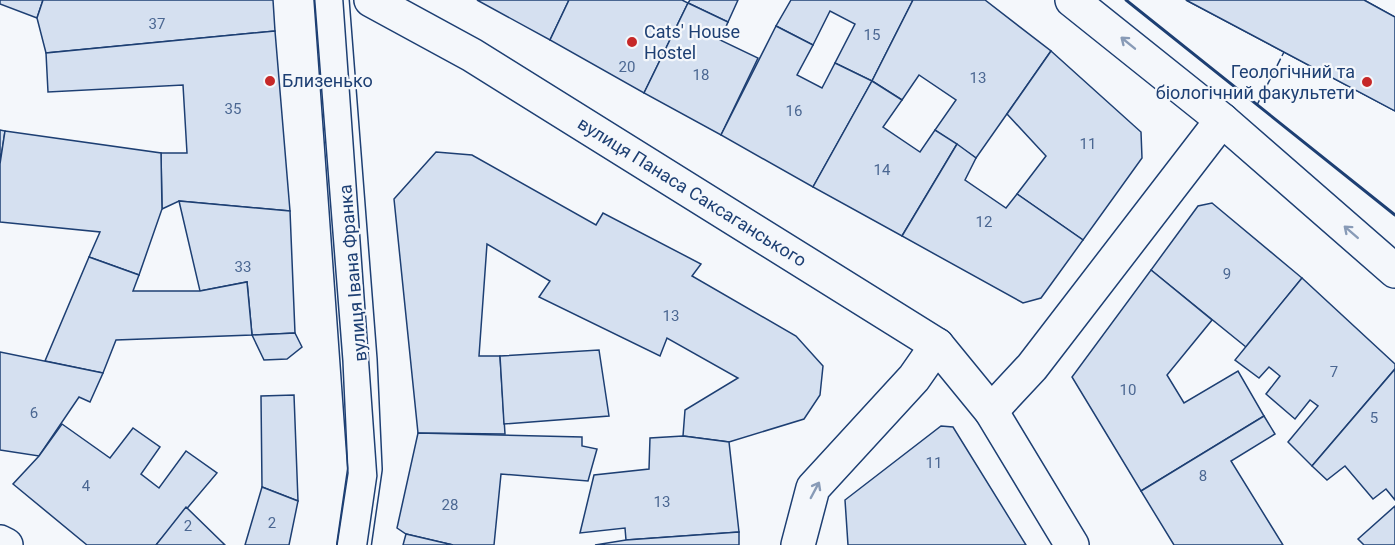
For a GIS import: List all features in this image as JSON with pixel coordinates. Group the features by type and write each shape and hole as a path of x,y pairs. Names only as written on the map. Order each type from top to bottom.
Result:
{"street":[{"name":"вулиця Івана Франка","path":"332,0 360,360 365,469 354,545"},
{"name":"вулиця Панаса Саксаганського","path":"370,0 472,55 937,345 991,411 1072,545"},
{"path":"1072,0 1222,120 1395,271"},
{"path":"991,411 1032,367 1222,120"},
{"path":"798,545 813,488 914,378 937,345"},
{"path":"0,542 6,545"}],"building":[{"path":"0,0 43,0 37,18 0,4"},
{"path":"43,0 273,0 275,31 46,53 37,18"},
{"path":"477,0 569,0 550,40"},
{"path":"569,0 682,0 688,3 644,93 550,40"},
{"path":"690,0 738,0 728,22 688,3"},
{"path":"791,0 913,0 872,81 835,63 855,24 830,11 813,45 776,26"},
{"path":"913,0 985,0 1051,51 976,158 935,130 956,100 919,75 902,100 872,81"},
{"name":"Геологічний та біологічний факультети","path":"1186,0 1364,0 1395,17 1395,111"},
{"name":"Геологічний та біологічний факультети","path":"1186,0 1364,0 1395,17 1395,111"},
{"path":"688,3 728,22 720,40 758,58 721,135 644,93"},
{"path":"776,26 813,45 797,75 822,88 835,63 872,81 813,187 721,135"},
{"path":"275,31 290,211 179,201 162,209 161,153 187,153 183,85 48,92 46,53"},
{"path":"1051,51 1141,132 1142,158 1083,240 1017,194 1046,156 1007,114"},
{"path":"872,81 902,100 883,127 920,152 935,130 957,144 902,236 813,187"},
{"path":"0,130 5,131 0,164"},
{"path":"5,131 161,153 162,209 139,275 89,257 100,232 0,222 0,164"},
{"path":"957,144 976,158 965,180 1006,208 1017,194 1083,240 1041,298 1023,303 902,236"},
{"path":"436,152 472,155 596,225 603,213 701,264 692,276 796,336 823,366 820,395 804,419 729,442 683,436 685,410 738,378 667,338 660,356 539,297 550,281 487,244 479,356 500,356 505,434 418,433 394,199"},
{"path":"179,201 290,211 295,333 252,335 247,282 200,291"},
{"path":"1212,203 1302,278 1246,347 1151,270 1198,206"},
{"path":"89,257 139,275 133,291 200,291 247,282 252,335 116,340 103,373 45,361"},
{"path":"1151,270 1212,320 1167,375 1184,403 1238,371 1264,416 1141,491 1072,377"},
{"path":"1302,278 1395,364 1395,369 1312,466 1288,442 1318,406 1310,400 1295,419 1266,394 1280,376 1269,367 1259,378 1235,360"},
{"path":"295,333 302,347 287,359 264,360 252,335"},
{"path":"599,350 609,416 504,424 500,356"},
{"path":"0,352 103,373 90,402 79,397 39,456 0,450"},
{"path":"1395,369 1395,500 1386,489 1373,499 1345,466 1327,480 1312,466"},
{"path":"294,395 298,501 262,487 261,396"},
{"path":"1264,416 1275,434 1231,461 1283,545 1174,545 1141,491"},
{"path":"62,424 110,458 133,428 160,447 141,474 159,488 186,451 217,473 156,545 87,545 13,484 39,456"},
{"path":"941,426 953,427 1026,545 848,545 845,500"},
{"path":"418,433 582,437 582,446 597,449 588,481 501,474 494,545 453,545 406,534 397,528"},
{"path":"683,436 729,442 739,532 626,540 625,528 580,533 594,475 649,469 650,438"},
{"path":"262,487 298,501 289,545 245,545"},
{"path":"1395,506 1395,545 1364,545 1358,539"},
{"path":"186,507 225,545 156,545"},
{"path":"739,532 739,545 595,545 626,540"},
{"path":"406,534 453,545 403,545"}],"tram line":[{"path":"314,0 348,473 337,545"},
{"path":"343,0 377,476 367,545"}],"fence":[{"path":"1257,105 1284,52"}],"wall":[{"path":"1126,0 1395,215"}],"place":[{"name":"Cats' House Hostel","path":"632,42"},
{"name":"Близенько","path":"270,81"},
{"name":"Геологічний та біологічний факультети","path":"1367,82"}]}
